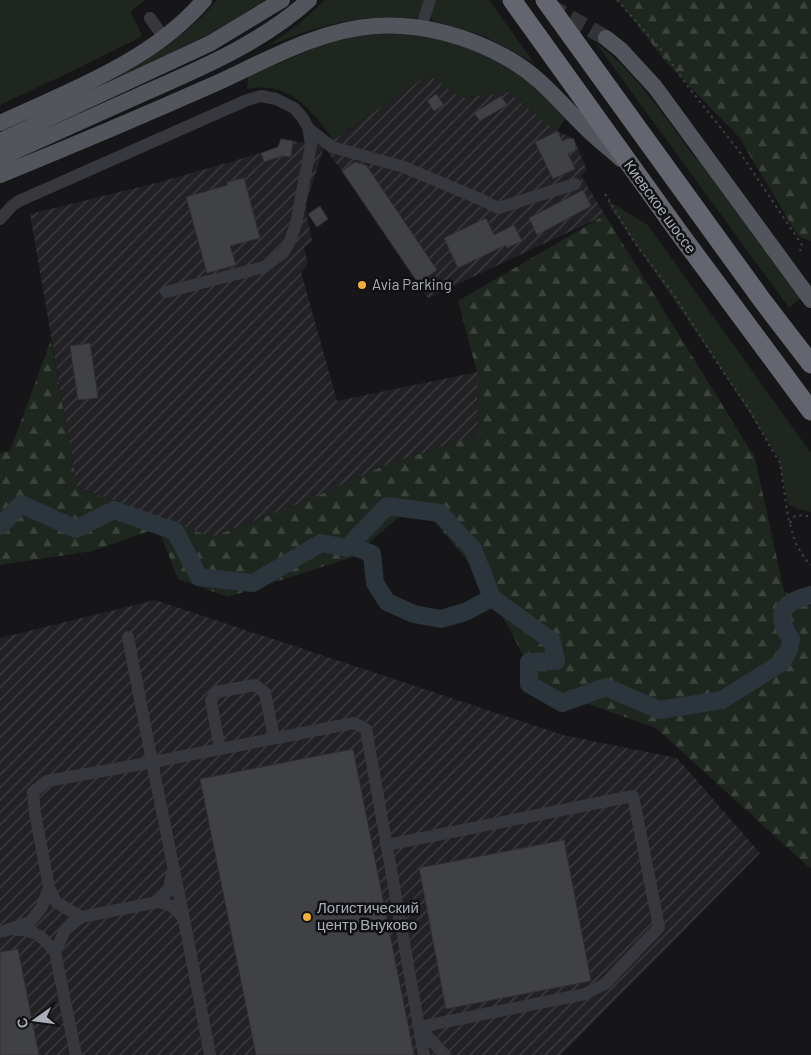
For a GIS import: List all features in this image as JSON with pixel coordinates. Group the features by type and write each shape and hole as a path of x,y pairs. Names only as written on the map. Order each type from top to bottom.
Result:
{"highway":[{"name":"Киевское шоссе","path":"512,0 811,411"},
{"name":"Киевское шоссе","path":"545,0 762,300 811,364"}],"main road":[{"path":"0,123 109,72 144,52 186,19 204,0"},
{"path":"0,141 200,48 234,30 282,0"},
{"path":"0,158 216,60 281,23 309,0"},
{"path":"0,175 315,39 374,26 421,28 443,32 471,41 507,58 528,71 552,92 590,132 634,170"},
{"path":"606,38 621,50 655,87 811,300"}],"street":[{"path":"421,28 430,0"},
{"path":"150,18 164,38"},
{"path":"0,219 13,205 20,201 255,97 276,99 294,108 309,129 332,148 404,167 498,208 575,184"},
{"path":"166,292 264,267 284,252 296,224 311,145 309,129"},
{"path":"128,637 210,1055"},
{"path":"220,749 211,701 216,692 254,685 265,693 274,738"},
{"path":"80,917 56,902 49,887 32,792 47,781 354,722 366,729 424,1055"},
{"path":"387,845 633,796 659,927 605,984 585,994 420,1027"},
{"path":"158,902 169,890 174,866"},
{"path":"2,931 30,922 42,907 49,887"},
{"path":"55,952 66,930 80,917 158,902 172,906 184,919"},
{"path":"2,931 18,929 33,932 45,938 55,952 76,1055"},
{"path":"420,1027 445,1055"}],"path":[{"path":"617,0 666,55 686,84 739,150 802,246 800,251"},
{"path":"604,194 635,243 674,295 749,409 780,463 795,542 811,565"},
{"path":"790,523 795,516 805,515 811,518"}],"shaded area":[{"path":"429,74 461,98 508,92 557,131 574,139 587,170 581,176 605,215 428,298 324,147 306,204 312,241 304,248 308,264 301,272 337,401 477,372 478,435 383,466 311,499 212,537 77,487 30,214 160,182 261,153 278,147 281,139 324,146"},
{"path":"155,600 563,735 677,758 760,853 561,1055 0,1055 0,638"}],"green space":[{"path":"0,0 145,0 132,10 131,13 141,33 141,37 0,105"},
{"path":"217,0 265,0 215,32 116,78 183,33"},
{"path":"325,0 426,0 416,19 375,18 339,23 321,27 266,47 300,23"},
{"path":"436,0 489,0 534,63 484,36 433,21 431,16"},
{"path":"618,0 811,0 811,241 798,236 739,137 666,62"},
{"path":"380,33 438,38 487,55 530,83 555,106 565,119 557,131 508,92 461,98 429,74 333,140 308,108 287,93 262,87 247,89 248,77 314,48 347,37"},
{"path":"595,42 624,67 650,96 801,298 789,308"},
{"path":"607,200 648,225 811,453 811,512 788,504 779,459 714,358 611,209"},
{"path":"605,215 755,458 784,591 811,606 811,869 656,728 540,687 482,578 417,501 353,557 228,597 178,579 158,528 92,551 0,565 0,453 10,451 51,340 77,487 212,537 311,499 383,466 478,435 477,372 458,301"}],"building":[{"path":"436,94 444,105 434,111 427,101"},
{"path":"501,96 507,105 480,121 474,113"},
{"path":"558,131 562,141 569,138 574,139 575,151 568,154 575,169 553,179 535,142"},
{"path":"281,139 293,141 291,157 282,156 264,162 261,153 278,147"},
{"path":"355,162 366,165 437,270 418,283 342,171"},
{"path":"244,178 260,238 230,246 236,265 207,273 186,197 228,185 227,182"},
{"path":"583,190 591,206 537,235 529,218"},
{"path":"320,206 328,219 317,227 308,214"},
{"path":"486,218 494,235 514,225 522,241 507,248 506,245 458,268 444,238"},
{"path":"90,343 98,398 78,400 70,346"},
{"name":"Логистический центр Внуково","path":"353,749 414,1055 256,1055 200,779"},
{"name":"Логистический центр Внуково","path":"564,840 591,981 446,1009 419,868"},
{"path":"18,949 39,1055 0,1055 0,952"}],"waterway":[{"path":"0,526 21,504 76,529 114,510 175,531 199,577 253,583 321,543 347,548 387,506 440,513 473,549 492,598 552,641 556,661 529,662 529,684 562,703 606,687 659,710 722,700 781,663 789,650 791,639 783,622 782,615 784,610 794,601 811,595"},
{"path":"350,545 372,554 375,583 387,602 414,614 441,619 465,612 492,598"}],"tunnel":[{"path":"549,6 606,38"}],"place":[{"name":"Avia Parking","path":"362,285"},
{"name":"Логистический центр Внуково","path":"307,917"}]}
